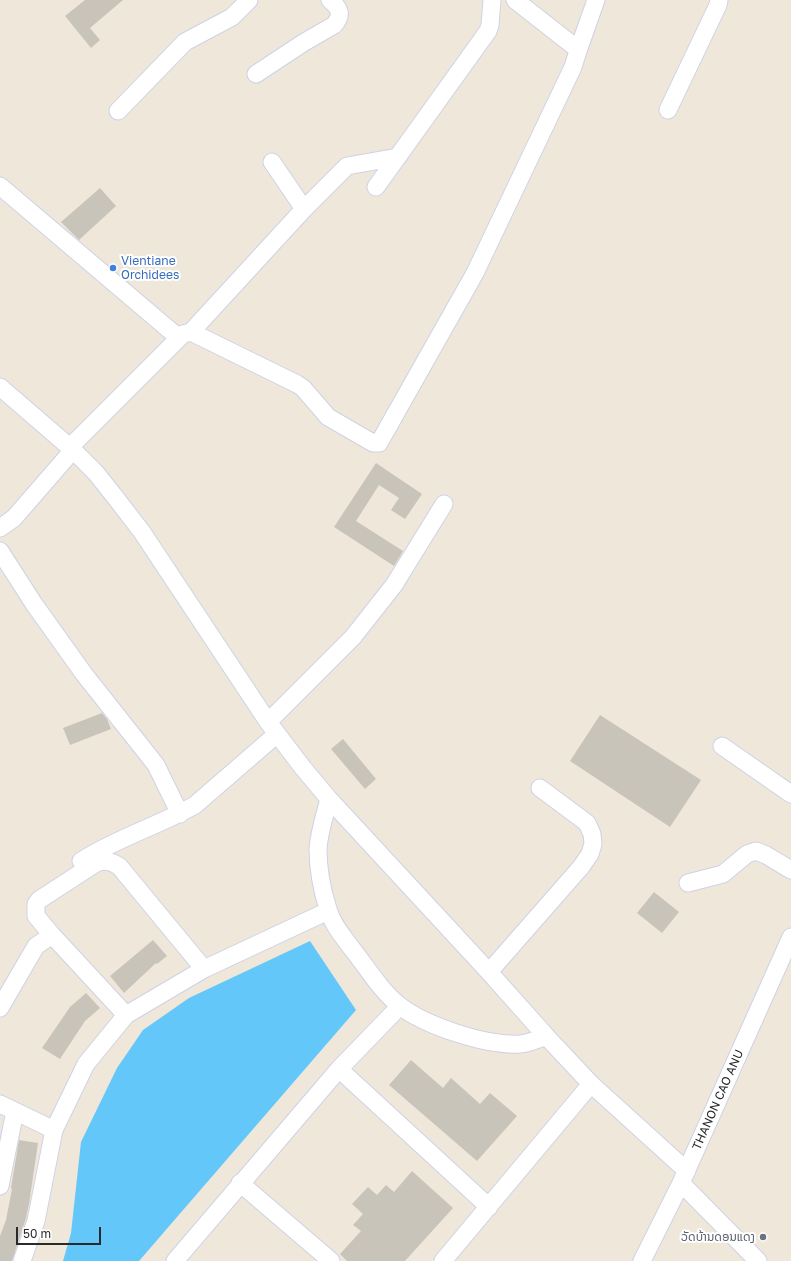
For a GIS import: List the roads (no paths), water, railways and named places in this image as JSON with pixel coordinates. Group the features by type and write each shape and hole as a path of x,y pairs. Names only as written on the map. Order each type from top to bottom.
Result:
{"street":[{"path":"118,111 185,42 232,16 249,0"},
{"path":"256,74 338,21 340,16 337,6 330,0"},
{"path":"376,187 488,31 490,26 492,0"},
{"path":"515,0 568,41 578,51"},
{"path":"0,186 185,335 298,384 328,417 373,443 379,443 475,273 573,67 596,0"},
{"path":"668,110 719,0"},
{"path":"0,528 14,518 71,449 185,335 304,209 347,166 398,157"},
{"path":"272,162 304,209"},
{"path":"0,387 96,473 142,532 273,728 303,768 329,799 591,1084 684,1177 758,1261"},
{"path":"33,890 97,851 180,814 195,805 273,728 353,637 394,585 444,504"},
{"path":"0,551 34,604 84,674 156,765 180,814"},
{"path":"722,746 791,794"},
{"path":"489,972 581,866 590,854 593,844 592,834 587,823 540,788"},
{"path":"329,799 318,848 321,882 328,911 339,932 382,989 400,1006 412,1014 446,1029 486,1041 521,1044 535,1042 546,1036"},
{"path":"688,883 723,874 747,854 756,851 766,855 791,870"},
{"path":"126,1015 36,916 36,904 39,900 96,863 104,860 110,861 119,866 204,969"},
{"path":"22,1261 36,1221 54,1130 86,1064 126,1015 204,969 328,911"},
{"path":"0,1008 36,946 52,935"},
{"name":"THANON CAO ANU","path":"642,1261 684,1177 791,937"},
{"path":"179,1259 240,1183 339,1069 400,1006"},
{"path":"339,1069 489,1207"},
{"path":"443,1261 591,1084"},
{"path":"0,1186 8,1108 54,1130"},
{"path":"240,1183 331,1261"}],"water":[{"path":"310,941 356,1010 139,1261 63,1261 71,1233 81,1142 117,1068 143,1030 189,998"}],"place":[{"name":"Vientiane Orchidees","path":"113,268"},
{"name":"ວັດບ້ານດອນແດງ","path":"763,1237"}]}
